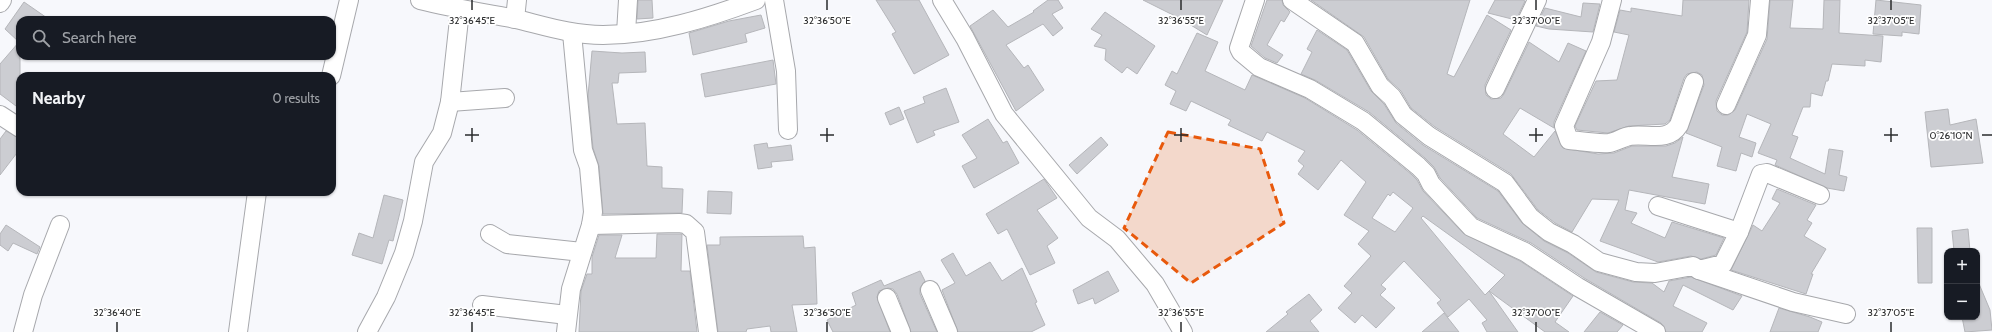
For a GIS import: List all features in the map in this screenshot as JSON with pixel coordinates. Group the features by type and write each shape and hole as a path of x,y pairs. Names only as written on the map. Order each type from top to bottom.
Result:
{"street":[{"path":"336,55 349,0"},
{"path":"420,0 460,10 515,19 572,33 603,35 626,34 669,28 756,0"},
{"path":"515,19 518,0"},
{"path":"626,34 628,0"},
{"path":"774,0 786,71 788,130"},
{"path":"942,0 965,38 1004,114 1089,218 1117,239 1155,284 1183,332"},
{"path":"1255,0 1239,48 1249,60 1259,68 1310,89 1363,121 1418,166 1426,174 1431,184 1472,227 1525,252 1578,287 1656,332"},
{"path":"1292,0 1355,43 1380,86 1392,97 1403,115 1429,136 1505,183 1530,217 1549,232 1573,244 1599,262 1636,272 1655,273 1693,266 1699,270 1793,302 1846,314"},
{"path":"1495,88 1537,0"},
{"path":"1612,0 1601,42 1564,126 1568,140 1610,143 1630,136 1661,136 1670,134 1675,131 1679,125 1694,82"},
{"path":"1726,105 1757,35 1760,0"},
{"path":"367,332 386,296 404,253 413,221 424,162 442,133 450,102 460,10"},
{"path":"482,305 567,324 571,289 591,225 592,212 589,167 583,150 572,33"},
{"path":"332,72 335,60"},
{"path":"450,102 505,98"},
{"path":"0,115 16,125"},
{"path":"1699,270 1723,264 1739,232 1761,174 1767,173 1820,195"},
{"path":"238,332 256,196"},
{"path":"1658,206 1739,232"},
{"path":"591,225 679,223 691,227 695,232 708,332"},
{"path":"23,332 32,295 60,225"},
{"path":"490,234 507,244 582,252"},
{"path":"930,290 948,332"},
{"path":"887,298 901,332"}],"highlighted area":[{"path":"1168,132 1260,149 1284,223 1191,283 1124,228"}],"building":[{"path":"638,0 652,0 653,18 637,19"},
{"path":"876,0 919,0 949,55 914,74 892,34 896,32"},
{"path":"1048,0 1058,0 1063,8 1052,14 1063,28 1053,36 1043,24 1006,45 1024,68 1028,65 1044,90 1016,111 970,26 993,10 1008,27 1034,12 1033,11"},
{"path":"1143,0 1223,0 1207,35 1181,19"},
{"path":"1267,0 1282,0 1283,5 1290,12 1284,22 1281,20 1267,45 1283,55 1277,63 1265,58 1251,46"},
{"path":"1311,0 1470,0 1447,74 1454,77 1487,15 1511,30 1485,85 1486,95 1491,99 1501,98 1504,94 1529,42 1559,62 1568,43 1586,51 1554,122 1554,128 1520,108 1503,134 1534,157 1555,131 1563,148 1598,154 1614,153 1632,146 1666,146 1675,143 1683,137 1672,177 1709,184 1705,204 1629,190 1625,210 1637,213 1631,223 1665,238 1672,222 1724,238 1716,255 1701,259 1691,256 1658,262 1600,241 1619,200 1592,199 1572,232 1555,223 1538,210 1511,174 1435,127 1411,108 1401,91 1388,79 1364,37"},
{"path":"1495,0 1525,1 1516,20 1488,13"},
{"path":"1683,0 1749,0 1747,32 1716,101 1717,111 1722,115 1728,115 1735,110 1767,39 1770,0 1793,0 1790,28 1823,29 1824,0 1840,0 1839,33 1883,36 1881,62 1865,60 1865,66 1832,64 1828,81 1826,81 1822,96 1811,93 1810,107 1803,107 1792,135 1798,137 1790,158 1825,174 1829,149 1843,151 1839,175 1847,177 1844,191 1827,188 1775,165 1777,160 1758,153 1771,124 1747,114 1739,137 1756,143 1752,157 1741,153 1736,171 1717,166 1722,147 1686,133 1704,85 1702,75 1697,72 1687,74 1684,78 1670,120 1665,124 1629,126 1608,133 1577,130 1575,126 1596,81 1617,80 1629,35 1614,32 1620,10 1631,12 1631,8 1682,16"},
{"path":"1876,0 1921,5 1919,34 1902,32 1902,36 1873,34"},
{"path":"24,2 44,16 16,16 16,39 5,29"},
{"path":"1583,3 1600,4 1593,32 1549,29 1536,26 1545,8 1581,17"},
{"path":"1105,12 1155,46 1137,74 1127,67 1122,73 1105,60 1106,49 1094,46 1102,35 1091,29"},
{"path":"761,15 765,28 745,34 747,42 693,55 689,33 729,21"},
{"path":"1317,30 1347,50 1371,91 1384,104 1396,123 1423,145 1498,191 1522,223 1544,241 1568,253 1596,272 1633,282 1652,283 1664,292 1669,281 1691,277 1742,296 1733,310 1683,285 1673,306 1707,323 1702,332 1666,332 1661,323 1584,278 1531,243 1477,218 1440,178 1434,167 1425,158 1369,112 1315,80 1301,74 1312,52 1307,49"},
{"path":"1197,33 1218,42 1205,71 1245,90 1252,75 1305,98 1357,130 1411,174 1417,180 1423,191 1464,234 1520,261 1573,296 1555,322 1569,332 1545,332 1489,291 1518,332 1487,332 1482,323 1487,320 1469,299 1448,317 1437,303 1441,300 1404,261 1381,285 1386,289 1380,295 1395,308 1376,328 1362,315 1355,323 1338,308 1352,293 1344,286 1371,256 1358,244 1369,231 1344,215 1366,182 1341,160 1318,190 1298,174 1304,166 1298,161 1305,151 1267,132 1262,141 1228,125 1231,120 1191,101 1186,111 1170,104 1176,91 1165,85 1172,71 1177,74","holes":["1393,192 1413,208 1395,232 1372,218 1388,194 1390,196","1423,216 1505,275 1485,295 1421,218"]},
{"path":"16,45 16,60 20,60 20,72 16,72 16,106 0,94 0,64"},
{"path":"592,51 622,53 645,52 646,72 619,73 618,83 612,83 617,124 645,123 647,166 662,167 662,188 683,189 682,213 603,214 599,166 593,148 588,96"},
{"path":"773,60 776,84 705,97 701,74"},
{"path":"946,88 959,122 933,131 935,135 917,143 904,111 925,103 923,97"},
{"path":"899,107 904,119 890,125 885,113"},
{"path":"1948,109 1950,125 1976,119 1983,163 1931,167 1925,112"},
{"path":"988,119 1003,143 1007,141 1019,163 974,188 962,166 977,158 962,135"},
{"path":"6,131 16,136 16,154 0,175 0,139"},
{"path":"1101,137 1108,145 1077,174 1069,165"},
{"path":"767,143 768,148 791,145 793,160 771,162 772,167 758,169 754,145"},
{"path":"1044,179 1057,198 1037,210 1058,238 1047,246 1055,263 1030,275 1007,229 998,234 986,214"},
{"path":"1777,189 1816,205 1807,220 1812,223 1804,236 1826,249 1811,274 1813,274 1806,294 1731,270 1753,225 1762,231 1780,203 1772,199"},
{"path":"708,191 732,192 731,214 707,213"},
{"path":"384,195 403,200 393,241 389,240 382,264 352,255 359,233 373,238"},
{"path":"6,225 40,247 37,254 13,243 8,251 0,245 0,234"},
{"path":"1917,228 1932,228 1932,283 1918,283"},
{"path":"1968,229 1970,248 1954,248 1952,231"},
{"path":"657,234 682,234 681,271 690,271 697,332 579,332 581,291 587,274 592,274 592,257 599,235 622,235 615,258 656,258"},
{"path":"803,236 804,248 815,247 817,304 792,305 797,332 771,332 770,326 747,329 746,332 718,332 707,245 720,245 720,237"},
{"path":"953,253 966,276 990,262 1002,281 1022,268 1045,325 1031,332 958,332 942,290 955,283 941,260"},
{"path":"920,271 925,281 920,288 920,294 937,332 911,332 897,294 893,289 888,288 879,291 877,297 890,332 833,332 827,320 856,305 852,293 881,280 884,286"},
{"path":"1108,271 1119,291 1095,304 1093,298 1078,304 1073,290"},
{"path":"1980,286 1990,310 1992,330 1965,332 1963,320 1980,320"},
{"path":"1309,294 1322,310 1310,321 1319,332 1266,332 1288,314 1286,312"},
{"path":"1779,308 1822,322 1818,332 1770,332"},
{"path":"1600,312 1623,325 1617,332 1584,332"},
{"path":"1444,313 1459,332 1422,332"}]}
